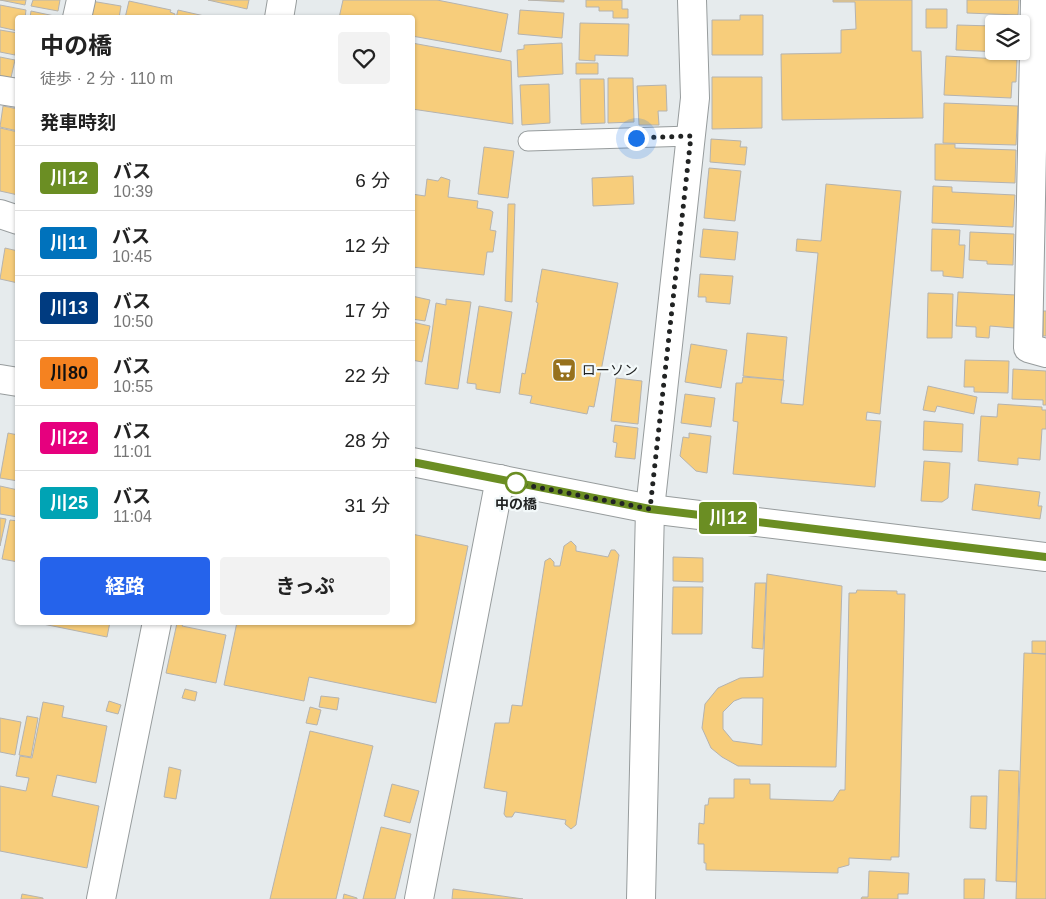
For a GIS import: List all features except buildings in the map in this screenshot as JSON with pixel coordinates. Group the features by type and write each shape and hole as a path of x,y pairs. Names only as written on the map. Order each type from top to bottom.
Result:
{"street":[{"path":"78,15 81,0"},
{"path":"280,15 282,0"},
{"path":"641,899 650,509 696,98 692,0"},
{"path":"1035,0 1039,162 1028,348 1046,353"},
{"path":"0,90 15,92"},
{"path":"0,214 15,219"},
{"path":"0,379 15,382"},
{"path":"415,463 650,509 1046,557"},
{"path":"418,899 500,479"},
{"path":"101,899 156,625"}],"lane":[{"path":"528,141 691,136"}],"bus line":[{"name":"川12","path":"415,463 650,509 1046,557"}],"place":[{"name":"ローソン","path":"564,370"},
{"name":"中の橋","path":"516,483"}],"route":[{"path":"516,483 650,509 691,136 636,138"}]}
